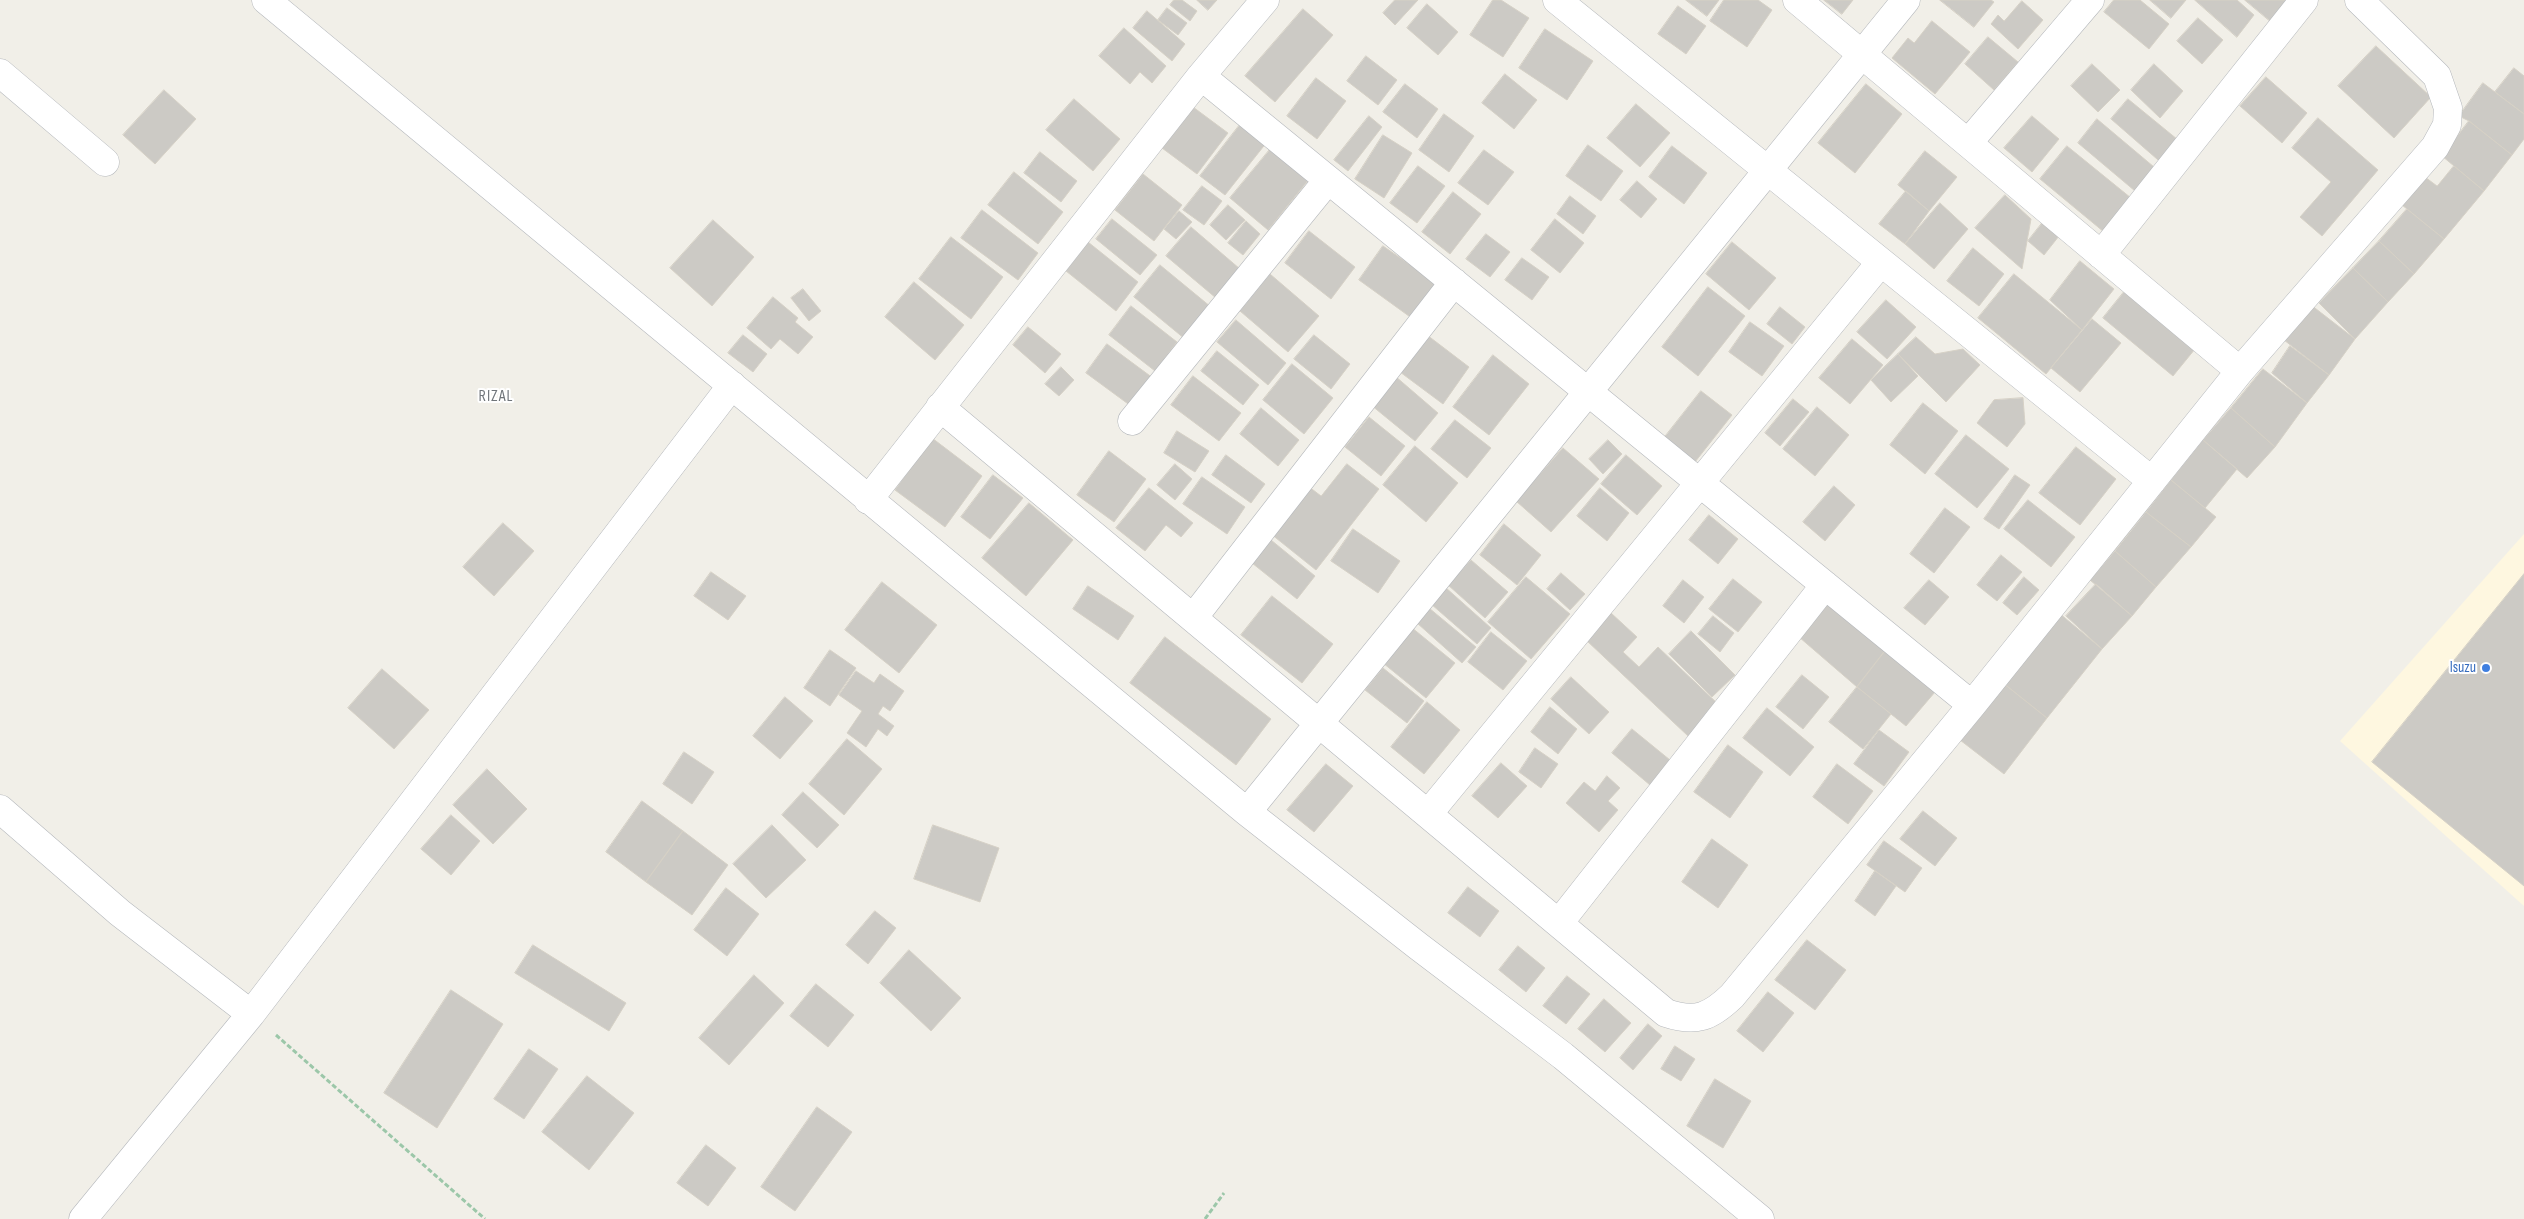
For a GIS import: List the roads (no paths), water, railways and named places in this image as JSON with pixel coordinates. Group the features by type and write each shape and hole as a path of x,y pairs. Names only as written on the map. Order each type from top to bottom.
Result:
{"street":[{"path":"266,0 1247,812 1563,1056 1760,1219"},
{"path":"868,500 1201,76 1265,0"},
{"path":"1558,0 2152,481"},
{"path":"1797,0 2240,371"},
{"path":"1247,812 1906,0"},
{"path":"1968,143 2090,0"},
{"path":"2101,255 2304,0"},
{"path":"940,407 1666,1013 1682,1019 1700,1018 1718,1010 1732,996 1972,706 2240,371 2435,147 2447,125 2448,108 2437,76 2359,0"},
{"path":"0,73 105,162"},
{"path":"1201,76 1972,706"},
{"path":"1132,421 1328,180"},
{"path":"1428,814 1881,262"},
{"path":"1193,618 1454,282"},
{"path":"83,1219 251,1014 732,385"},
{"path":"1559,923 1825,586"},
{"path":"0,809 120,913 251,1014"}],"place":[{"name":"Isuzu","path":"2486,668"}],"district":[{"name":"RIZAL","path":"496,397"}]}
